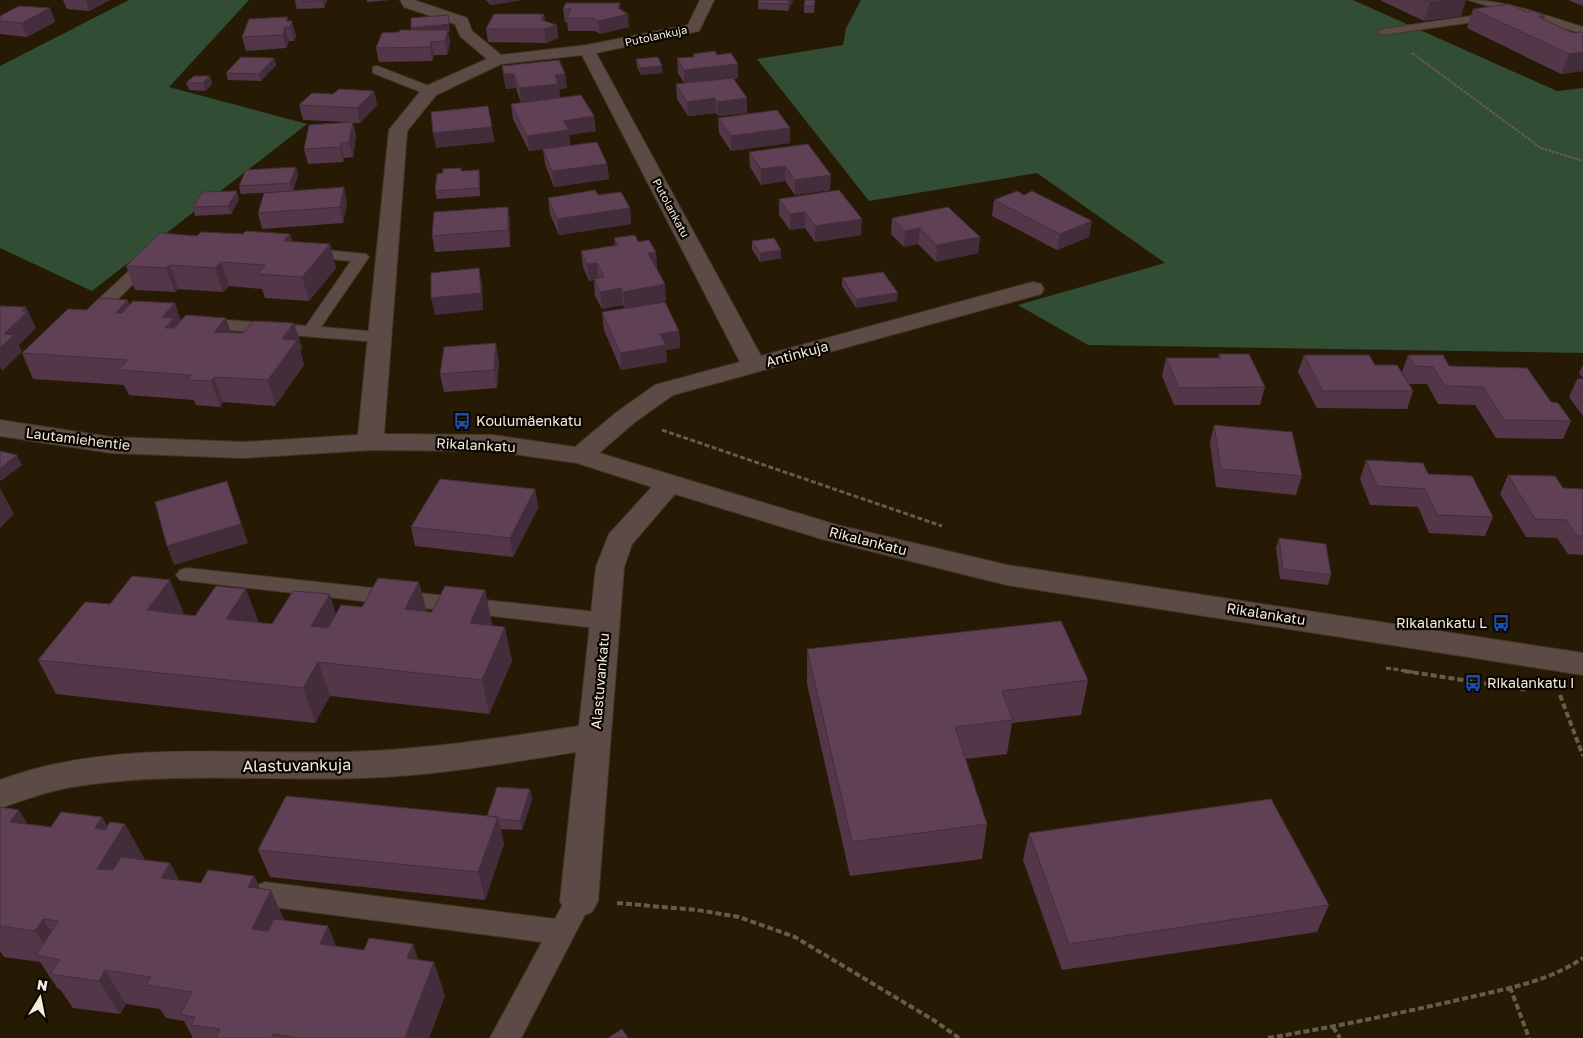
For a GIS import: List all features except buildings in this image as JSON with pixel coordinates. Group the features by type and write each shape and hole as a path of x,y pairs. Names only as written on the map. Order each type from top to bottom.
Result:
{"street":[{"path":"407,0 409,4 462,21 465,34 498,60"},
{"name":"Putolankuja","path":"587,50 694,28 707,0"},
{"path":"372,442 371,423 398,130 430,91 498,60 587,50"},
{"name":"Putolankatu","path":"587,50 754,366"},
{"name":"Antinkuja","path":"580,456 664,390 1033,289"},
{"name":"Lautamiehentie","path":"0,428 111,445 155,447"},
{"name":"Rikalankatu","path":"155,447 244,450 372,442 492,443 580,456 671,482 832,533 1007,575 1583,664"},
{"name":"Alastuvankatu","path":"579,901 610,567 619,541 671,482"},
{"name":"Alastuvankuja","path":"0,794 53,776 87,770 130,767 366,765 423,762 595,736"}],"lane":[{"path":"1473,0 1522,12 1583,31"},
{"path":"1383,32 1522,12"},
{"path":"377,70 430,91"},
{"path":"111,316 91,314 160,250"},
{"path":"293,252 362,257 310,332"},
{"path":"190,322 379,337"},
{"path":"187,575 605,622"},
{"path":"264,894 563,932"},
{"path":"504,1038 579,901"}],"path":[{"path":"1383,32 1541,148 1583,161"},
{"path":"1560,694 1583,756"},
{"path":"579,901 697,910 739,917 776,930 795,937 850,969 959,1038"},
{"path":"1268,1038 1333,1027 1510,987 1554,975 1583,958"},
{"path":"1510,987 1529,1038"},
{"path":"1333,1027 1340,1038"}],"green space":[{"path":"129,0 249,0 169,87 307,124 92,291 0,248 0,66"},
{"path":"861,0 1353,0 1557,91 1583,88 1583,353 1088,345 1018,305 1165,263 1037,173 869,201 757,59 843,45 846,28"}],"place":[{"name":"Koulumäenkatu","path":"462,421"},
{"name":"Rikalankatu L","path":"1501,623"},
{"name":"Rikalankatu I","path":"1473,683"}]}
